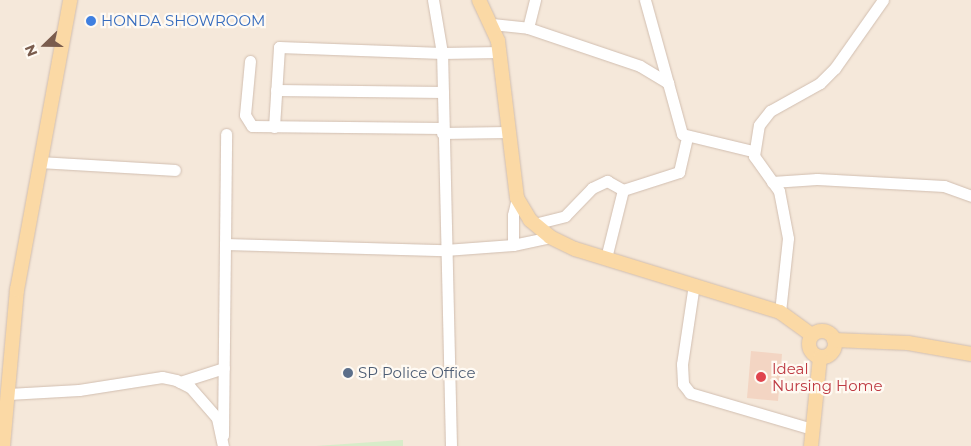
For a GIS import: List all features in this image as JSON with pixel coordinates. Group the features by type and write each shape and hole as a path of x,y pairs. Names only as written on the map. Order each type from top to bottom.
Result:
{"main road":[{"path":"4,446 17,290 70,0"},
{"path":"479,0 492,24 500,52 517,198 534,224 550,237 606,258 780,312 812,335 826,332 834,340 869,339 971,354"},
{"path":"812,335 810,348 820,357"},
{"path":"820,357 832,351 834,340"},
{"path":"811,446 820,357"}],"street":[{"path":"433,0 442,53 442,131 451,446"},
{"path":"528,28 535,0"},
{"path":"644,0 682,134 753,151"},
{"path":"780,312 788,238 784,206 753,151 759,125 770,112 820,83 835,68 883,0"},
{"path":"492,24 528,28 640,66 668,83"},
{"path":"274,127 279,47 442,53 500,52"},
{"path":"250,61 245,120 252,126 508,132"},
{"path":"276,90 443,92"},
{"path":"223,440 226,134"},
{"path":"534,224 564,216 592,188 607,181 623,190 679,172 687,136"},
{"path":"40,162 175,170"},
{"path":"772,182 817,179 944,186 971,196"},
{"path":"606,258 623,190"},
{"path":"513,245 513,215 517,198"},
{"path":"225,244 445,250 513,245 550,237"},
{"path":"694,284 682,364 683,384 690,393 812,430"},
{"path":"180,382 204,371 224,368"},
{"path":"8,394 80,390 162,377 180,382 203,400 217,418 223,440"}],"shaded area":[{"path":"0,0 971,0 971,446 0,446"}],"green space":[{"path":"402,440 403,446 316,446"}],"building":[{"path":"751,351 782,354 778,401 747,398"}],"place":[{"name":"HONDA SHOWROOM","path":"91,21"},
{"name":"SP Police Office","path":"348,373"},
{"name":"Ideal Nursing Home","path":"761,377"}]}
